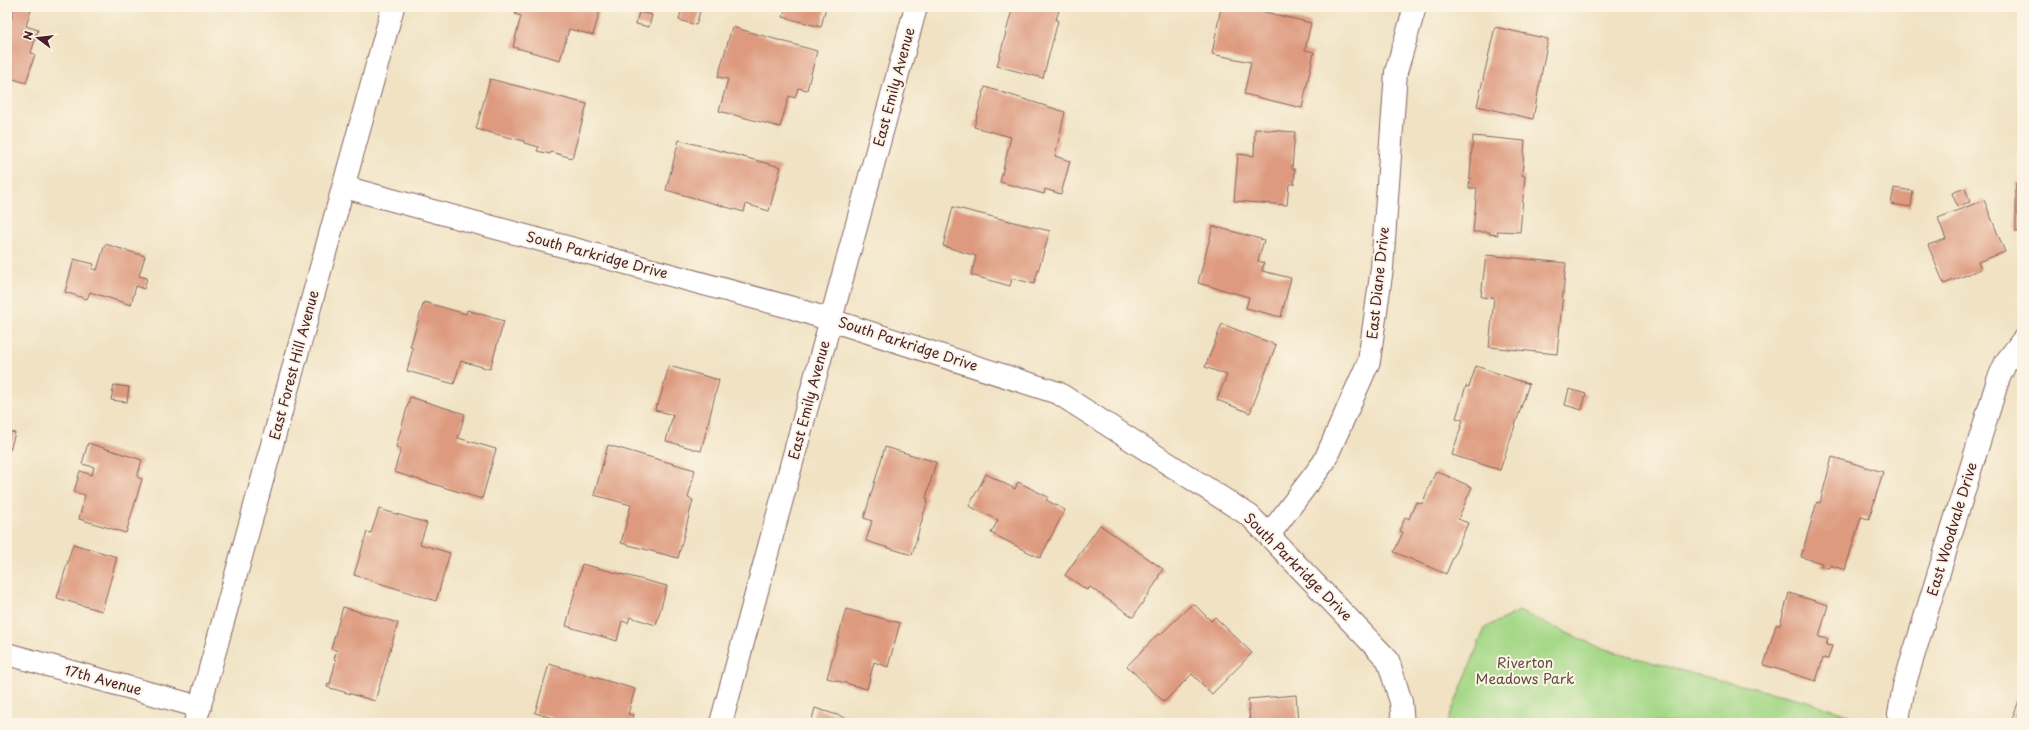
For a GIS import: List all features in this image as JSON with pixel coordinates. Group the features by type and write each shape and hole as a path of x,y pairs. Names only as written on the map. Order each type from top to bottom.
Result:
{"street":[{"name":"East Forest Hill Avenue","path":"197,715 393,7"},
{"name":"East Emily Avenue","path":"721,723 916,7"},
{"name":"East Diane Drive","path":"1269,534 1324,462 1369,361 1382,268 1396,72 1415,7"},
{"name":"South Parkridge Drive","path":"344,187 831,319 1058,393 1250,516 1269,534 1388,660 1402,702 1403,723"},
{"name":"East Woodvale Drive","path":"1900,723 1898,714 1904,686 1998,380 2006,362 2022,341"},
{"name":"17th Avenue","path":"7,654 197,715"}],"green space":[{"name":"Riverton Meadows Park","path":"1519,611 1598,647 1694,674 1804,700 1871,723 1447,723 1485,628"}],"building":[{"path":"14,7 32,7 26,26 38,30 31,53 35,54 26,83 7,77 7,19 11,20"},
{"path":"517,7 601,7 593,35 569,29 560,60 513,47 521,16 515,14"},
{"path":"682,7 701,8 696,25 679,20"},
{"path":"786,7 826,7 821,27 783,17"},
{"path":"1003,7 1060,7 1056,20 1058,21 1043,78 997,66 1012,10"},
{"path":"1221,7 1244,7 1311,23 1305,50 1314,52 1302,108 1244,94 1251,62 1212,54"},
{"path":"639,12 652,15 649,27 636,24"},
{"path":"732,27 817,51 807,90 798,88 795,98 789,96 780,127 719,111 728,79 718,77"},
{"path":"1495,27 1548,39 1533,119 1477,106"},
{"path":"490,79 587,104 572,158 551,152 550,154 537,151 539,147 524,143 524,141 476,129"},
{"path":"985,87 1065,112 1055,156 1070,161 1061,194 1045,189 1044,194 1000,182 1011,137 974,127"},
{"path":"1255,129 1295,132 1292,169 1295,169 1294,184 1289,184 1287,205 1234,201 1238,154 1254,156"},
{"path":"1473,136 1525,141 1522,175 1525,176 1520,232 1497,231 1498,235 1489,234 1490,232 1473,232 1477,188 1469,188"},
{"path":"679,140 781,167 769,211 746,204 744,212 666,190"},
{"path":"2016,183 2022,183 2022,231 2016,232"},
{"path":"1894,188 1913,191 1911,207 1891,204"},
{"path":"1965,188 1970,202 1957,206 1952,193"},
{"path":"1984,200 2005,252 1978,262 1981,269 1944,284 1928,245 1946,239 1938,218"},
{"path":"953,207 1050,231 1034,284 1012,278 1010,286 971,275 976,256 943,246"},
{"path":"1213,226 1264,240 1258,261 1264,263 1262,271 1291,278 1281,317 1246,308 1249,297 1198,283"},
{"path":"105,244 145,256 139,276 147,278 144,289 136,286 131,305 90,292 87,299 65,292 74,259 94,264 92,269 97,270"},
{"path":"1486,255 1566,263 1557,354 1489,347 1494,298 1481,297"},
{"path":"424,302 466,314 467,310 504,321 490,369 461,361 454,384 407,371 413,348 410,347"},
{"path":"1222,324 1276,345 1250,413 1217,400 1227,375 1205,367"},
{"path":"669,366 719,380 701,451 666,441 673,415 655,410 656,405 658,405"},
{"path":"1476,366 1529,384 1500,470 1452,455 1463,420 1456,418 1466,386 1469,387"},
{"path":"114,385 129,387 127,402 111,400"},
{"path":"1569,389 1586,394 1582,410 1565,405"},
{"path":"410,397 465,414 458,438 496,449 482,499 394,472 401,449 396,447"},
{"path":"7,431 15,433 10,450 7,449"},
{"path":"88,443 142,460 137,477 142,479 126,533 79,519 85,495 74,492 80,471 92,475 94,467 82,464"},
{"path":"608,445 695,470 688,498 693,500 678,558 621,543 631,505 594,495"},
{"path":"885,447 936,462 926,498 928,499 912,555 866,541 872,521 864,518"},
{"path":"1832,457 1883,472 1869,519 1861,517 1845,570 1830,565 1829,568 1821,566 1822,563 1801,557 1817,502 1820,503"},
{"path":"1436,471 1472,487 1458,519 1468,523 1446,574 1394,552 1403,532 1400,531 1405,517 1409,519 1416,502 1422,504"},
{"path":"986,474 1015,489 1018,482 1048,497 1046,500 1065,510 1040,558 991,533 998,520 969,506"},
{"path":"379,509 427,523 420,544 450,553 436,601 354,575 367,532 371,533"},
{"path":"1100,525 1163,569 1158,577 1159,578 1133,617 1090,587 1087,590 1065,575"},
{"path":"73,544 117,557 102,611 57,598"},
{"path":"582,564 667,586 656,625 630,617 628,623 622,621 617,641 566,626"},
{"path":"1789,593 1828,605 1819,637 1828,639 1826,645 1832,646 1828,659 1823,658 1816,681 1764,665 1776,625 1780,625"},
{"path":"1193,603 1211,621 1215,617 1252,653 1212,694 1192,674 1164,702 1127,666 1158,634 1160,635"},
{"path":"343,607 398,623 375,701 327,687 328,684 330,684 336,660 334,659 337,650 331,649"},
{"path":"846,609 900,623 888,667 874,662 867,689 827,678"},
{"path":"549,664 635,689 628,714 634,715 632,723 571,723 535,713"},
{"path":"2022,694 2022,723 2010,723"},
{"path":"1296,695 1298,723 1250,723 1248,699"},
{"path":"815,708 853,720 854,718 862,721 862,723 811,723"}]}
